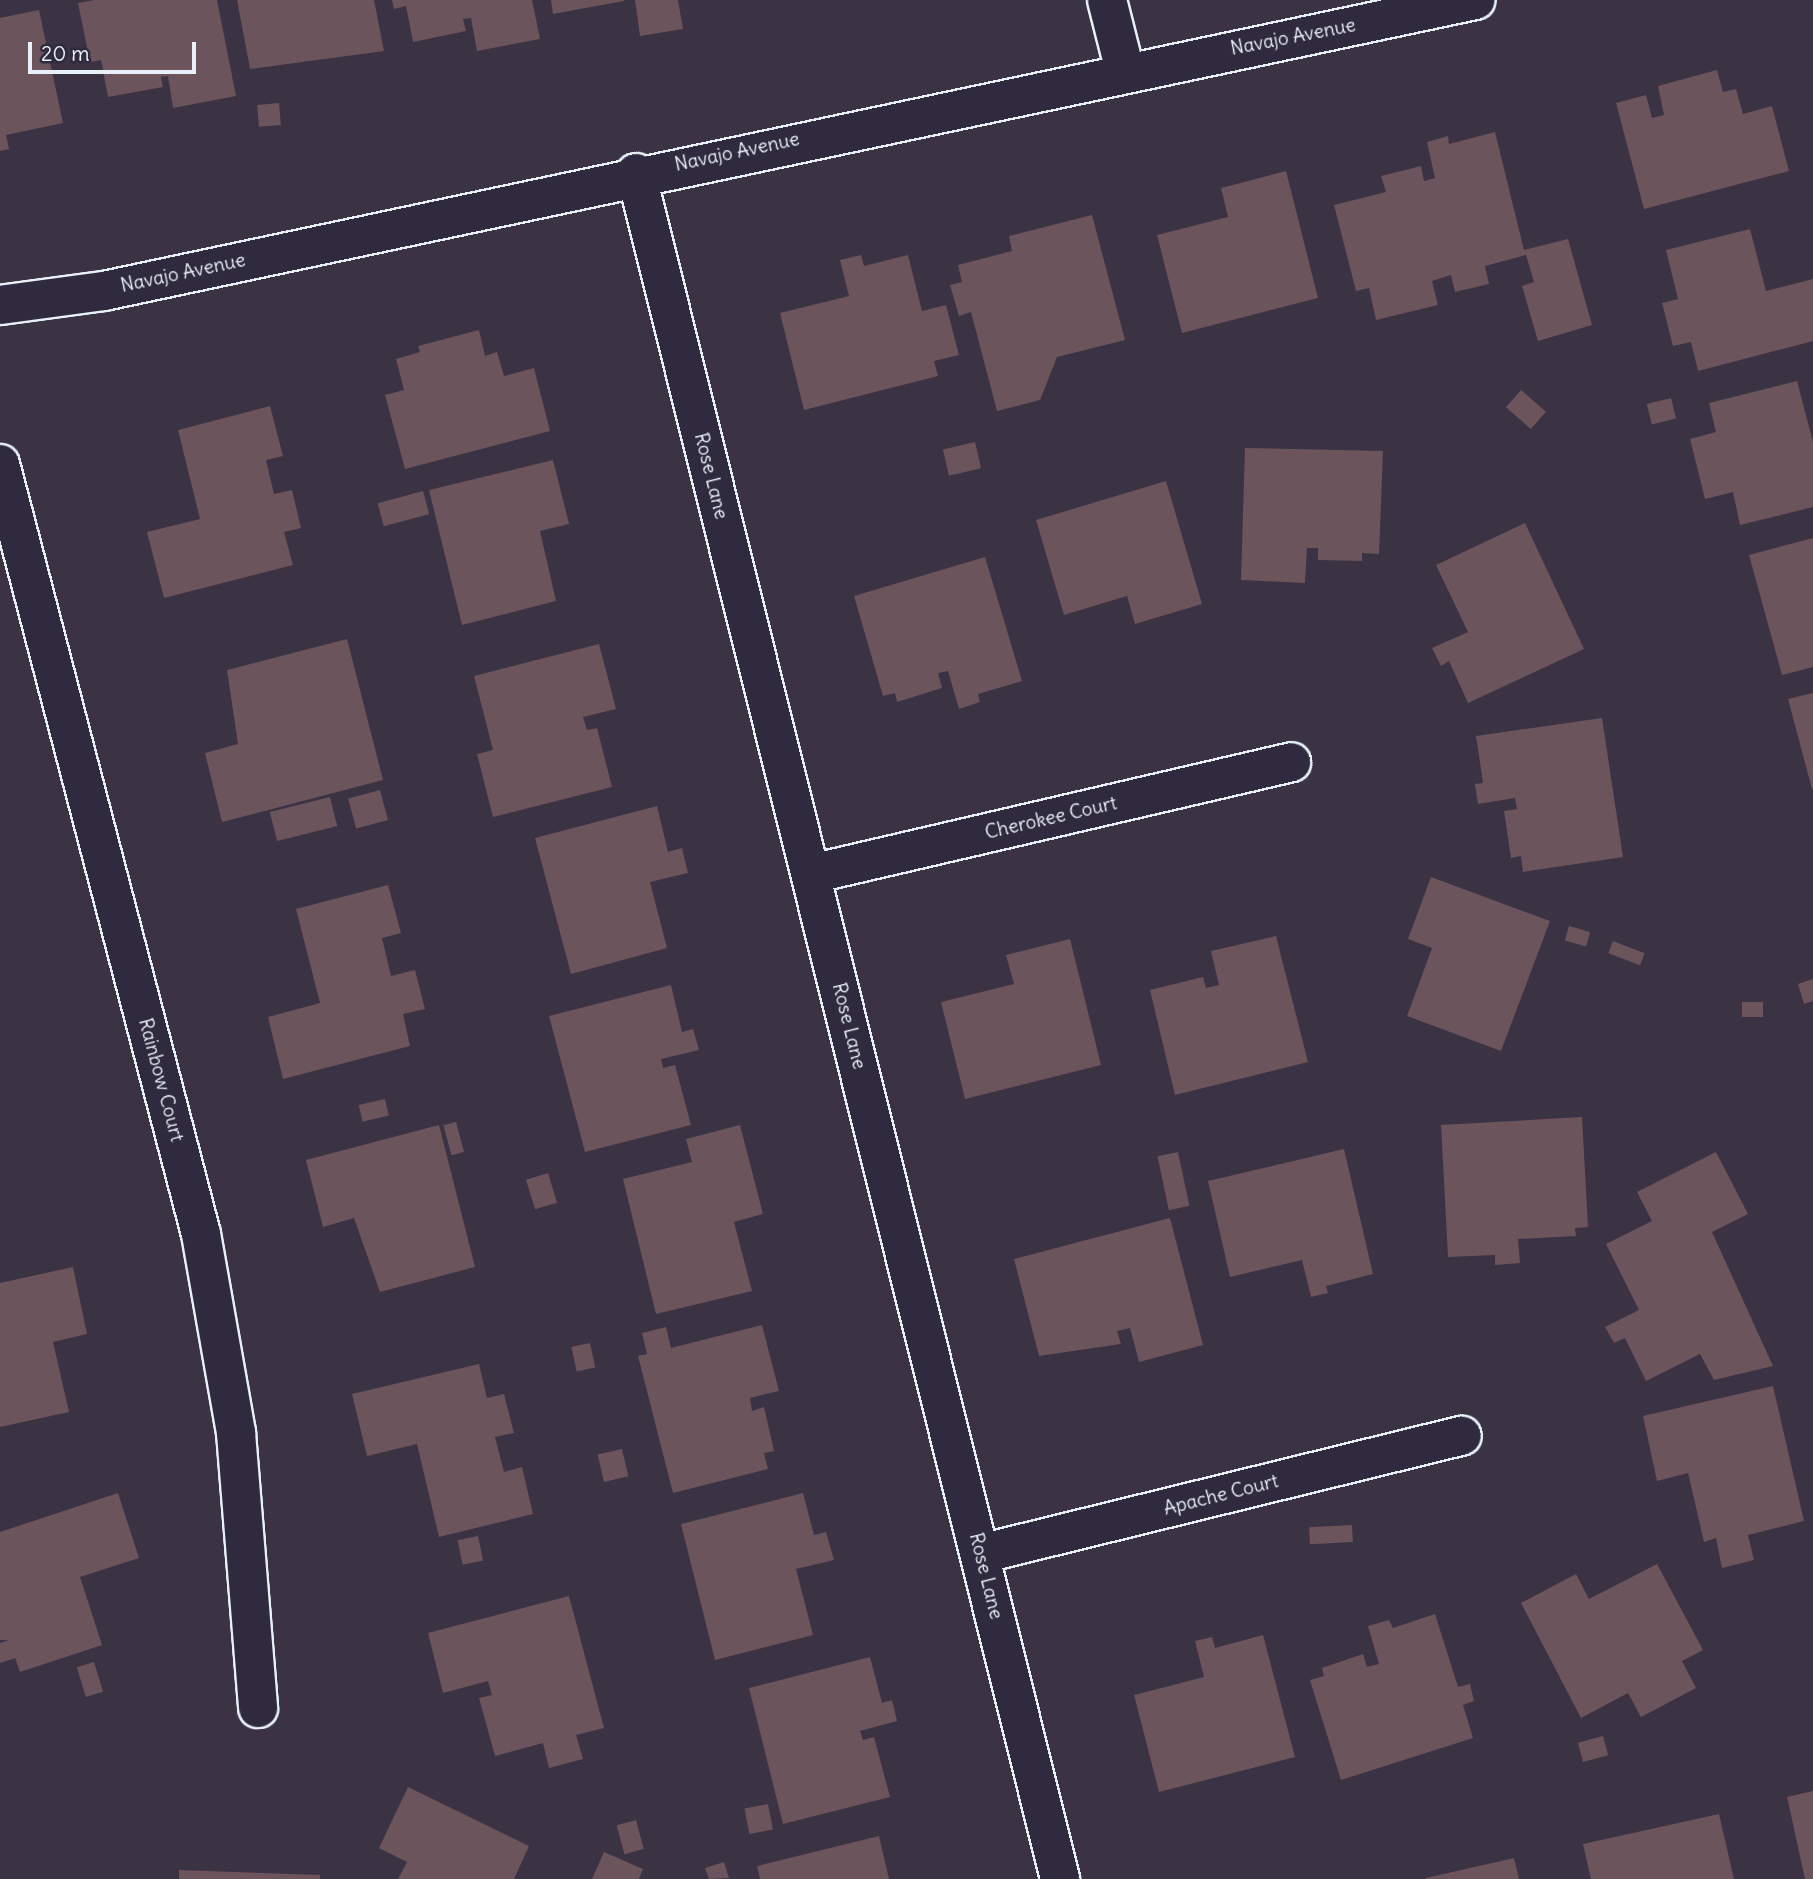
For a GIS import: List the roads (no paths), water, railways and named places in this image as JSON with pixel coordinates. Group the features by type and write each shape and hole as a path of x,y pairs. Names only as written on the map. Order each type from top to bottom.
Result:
{"street":[{"path":"1107,0 1125,71"},
{"name":"Navajo Avenue","path":"0,305 104,291 636,173 1475,0"},
{"name":"Rose Lane","path":"636,173 1060,1879"},
{"name":"Rainbow Court","path":"0,464 201,1234 236,1433 258,1708"},
{"name":"Cherokee Court","path":"811,874 1291,762"},
{"name":"Apache Court","path":"980,1554 1462,1436"}]}
